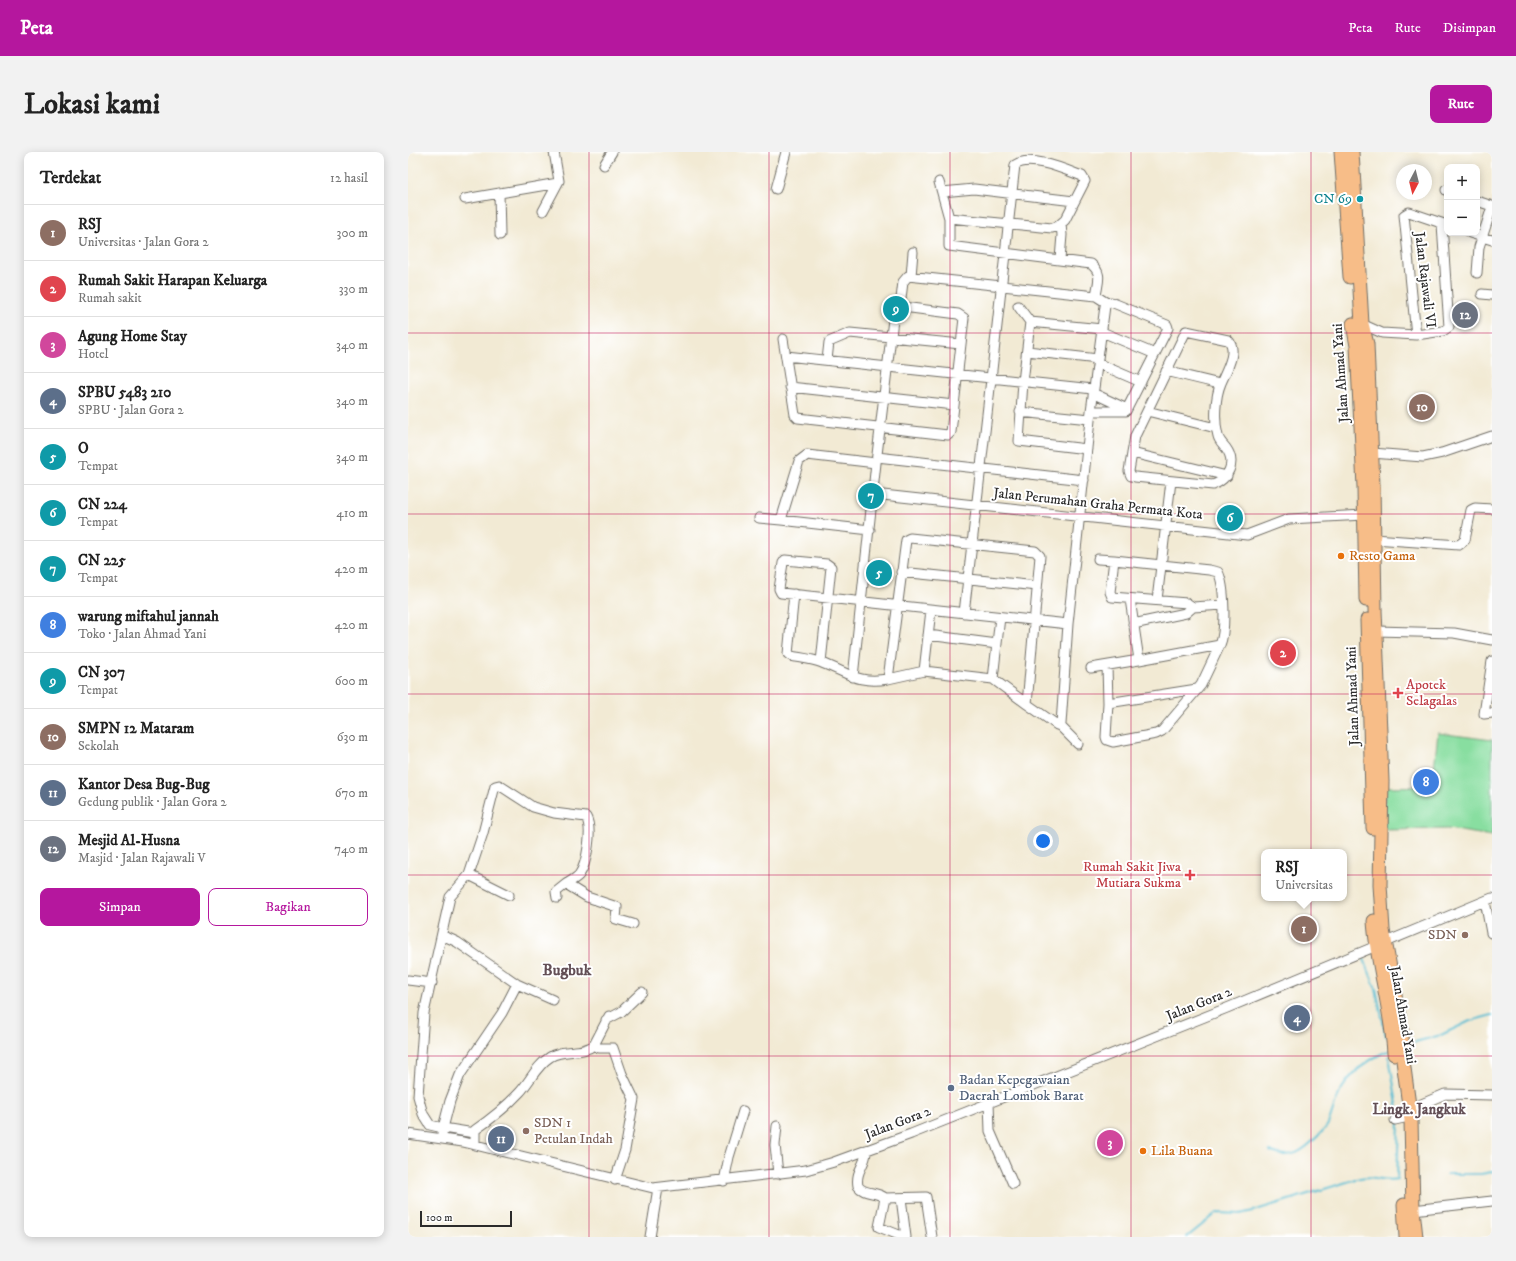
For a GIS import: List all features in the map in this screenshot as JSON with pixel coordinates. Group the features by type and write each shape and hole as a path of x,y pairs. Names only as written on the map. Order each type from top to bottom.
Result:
{"highway":[{"name":"Jalan Ahmad Yani","path":"1341,152 1362,345 1369,486 1364,515 1372,619 1380,945 1397,1029 1402,1116"},
{"path":"1352,152 1359,326"},
{"path":"1362,345 1372,454 1369,486 1374,539 1372,619"},
{"path":"1402,1116 1412,1136 1413,1210 1416,1237"},
{"path":"1402,1116 1406,1237"}],"street":[{"path":"543,211 558,183 559,174 554,152"},
{"path":"604,165 612,152"},
{"path":"776,189 786,152"},
{"path":"949,218 1008,224 1052,228 1061,224 1065,220 1074,201 1085,184 1085,178 1045,164 1033,162 1016,164 1008,224 990,378 982,469 964,613"},
{"path":"939,182 949,218 949,246 1087,263 1096,269 1099,274 1096,296"},
{"path":"465,199 558,183"},
{"path":"942,192 968,188 1074,201"},
{"path":"499,193 500,235"},
{"path":"1477,273 1477,256 1492,207 1480,202"},
{"name":"Jalan Rajawali VI","path":"1444,225 1409,212 1405,214 1404,219 1416,335 1445,330 1449,326 1445,236"},
{"path":"1060,259 1062,235 1061,224"},
{"path":"1479,236 1492,240"},
{"path":"911,276 913,252"},
{"path":"900,307 903,279 911,276 1096,296 1107,303 1111,302 1167,325 1168,328 1141,382 1127,409 1122,412 1090,415 1020,412"},
{"path":"1482,294 1492,295"},
{"path":"1060,726 1068,624 1090,415 1105,306 1107,303"},
{"path":"1018,306 1030,322 1020,412 1019,441 1087,449"},
{"path":"783,339 795,415 798,418 880,427 948,435 951,432 964,318 961,315 900,307 894,311 888,367 880,427 876,460 874,494 853,677"},
{"path":"1030,322 1102,330 1155,354"},
{"path":"1359,326 1382,333 1416,335"},
{"path":"1189,331 1230,342 1230,366 1220,384 1216,428 1218,438 1230,455 1231,463 1227,476 1210,486 1132,476 1130,469 1135,436 1166,371 1184,332 1189,331"},
{"path":"826,360 829,342 847,334 960,344"},
{"path":"1027,351 1097,361 1141,382"},
{"path":"786,356 957,374 1093,391 1127,409"},
{"path":"1166,371 1220,384"},
{"path":"790,387 954,405"},
{"path":"1147,411 1216,428"},
{"path":"1372,454 1423,457 1436,455 1492,436"},
{"path":"1132,453 1227,476"},
{"path":"781,520 799,460 807,455 982,469 1084,480"},
{"path":"1157,600 1171,481"},
{"name":"Jalan Perumahan Graha Permata Kota","path":"874,494 1251,534 1284,520 1296,518 1364,515"},
{"path":"1374,539 1460,545 1465,540 1471,510 1475,508 1492,509"},
{"path":"760,518 870,530"},
{"path":"888,679 904,542 908,538 1035,551 1040,556 1027,704"},
{"path":"1098,559 1218,572 1223,605 1224,628 1220,645 1201,685 1162,731 1156,734 1113,742 1107,740 1107,666"},
{"path":"821,662 827,598 831,568 830,565 785,560 783,563 779,589 781,593 794,594 827,598 931,610 1068,624"},
{"path":"1114,560 1110,595 1115,598 1186,603 1193,607 1223,605"},
{"path":"901,572 1037,586"},
{"path":"794,594 788,654 791,656 821,662 853,677 873,681 924,671 993,679 1060,726 1078,744"},
{"path":"1130,599 1139,660"},
{"path":"1133,624 1186,613 1193,607"},
{"path":"924,671 931,610"},
{"path":"993,679 1000,617"},
{"path":"1372,619 1492,640"},
{"path":"928,636 997,644"},
{"path":"1091,668 1220,645"},
{"path":"1492,661 1484,714 1492,713"},
{"path":"1108,703 1197,689"},
{"path":"474,1133 430,1125 426,1122 418,1096 424,1014 450,897 469,875 483,833 494,787 497,785 534,807 554,813 586,816 588,818 586,860 578,876 556,892 557,898"},
{"path":"469,875 509,895"},
{"path":"566,884 587,897 615,906 617,909 616,919 633,924"},
{"path":"1488,900 1491,933"},
{"name":"Jalan Gora 2","path":"408,1134 475,1145 643,1187 658,1188 813,1169 989,1102 1488,900"},
{"path":"442,935 457,942 517,984 553,1000"},
{"path":"408,980 432,983"},
{"path":"442,1139 443,1128 450,1101 460,1075 502,1013 517,984"},
{"path":"474,1133 517,1095 547,1059 558,1052 586,1049 594,1045 609,1016 621,1012 642,992"},
{"path":"594,1045 599,1048 613,1048 623,1078 634,1099 625,1150 615,1180"},
{"path":"1402,1116 1445,1094 1492,1095"},
{"path":"989,1102 990,1129 1013,1184"},
{"path":"724,1181 729,1157 743,1111"},
{"path":"777,1126 775,1145 778,1174"},
{"path":"474,1133 475,1145"},
{"path":"866,1150 866,1156 857,1173 858,1186 862,1191 876,1193 885,1198 926,1197 932,1237"},
{"path":"650,1237 658,1188"},
{"path":"885,1198 879,1226 905,1237 901,1198"},
{"path":"1413,1210 1492,1201"}],"green space":[{"path":"1438,733 1492,740 1492,836 1448,829 1385,830 1384,787 1432,786"}],"waterway":[{"path":"1364,959 1376,989 1386,1036"},
{"path":"1408,1044 1441,1035 1470,1021 1492,1015"},
{"path":"1270,1151 1277,1154 1290,1155 1307,1146 1327,1126 1338,1096 1347,1081 1375,1057 1388,1051"},
{"path":"1389,1056 1399,1117"},
{"path":"1187,1237 1217,1213 1240,1214 1253,1211 1365,1177 1387,1180 1397,1179 1399,1121"},
{"path":"1447,1174 1481,1174 1492,1172"}],"place":[{"name":"CN 69","path":"1360,199"},
{"name":"CN 307","path":"896,309"},
{"name":"Mesjid Al-Husna","path":"1465,315"},
{"name":"SMPN 12 Mataram","path":"1422,407"},
{"name":"CN 225","path":"871,496"},
{"name":"CN 224","path":"1230,518"},
{"name":"Resto Gama","path":"1341,556"},
{"name":"O","path":"879,573"},
{"name":"Rumah Sakit Harapan Keluarga","path":"1283,653"},
{"name":"Apotek Selagalas","path":"1398,693"},
{"name":"warung miftahul jannah","path":"1426,782"},
{"name":"Rumah Sakit Jiwa Mutiara Sukma","path":"1190,875"},
{"name":"RSJ","path":"1304,929"},
{"name":"SDN","path":"1465,935"},
{"name":"SPBU 5483 210","path":"1297,1018"},
{"name":"Badan Kepegawaian Daerah Lombok Barat","path":"951,1088"},
{"name":"SDN 1 Petulan Indah","path":"526,1131"},
{"name":"Kantor Desa Bug-Bug","path":"501,1139"},
{"name":"Agung Home Stay","path":"1110,1143"},
{"name":"Lila Buana","path":"1143,1151"}],"district":[{"name":"Bugbuk","path":"567,970"},
{"name":"Lingk. Jangkuk","path":"1419,1109"}]}
